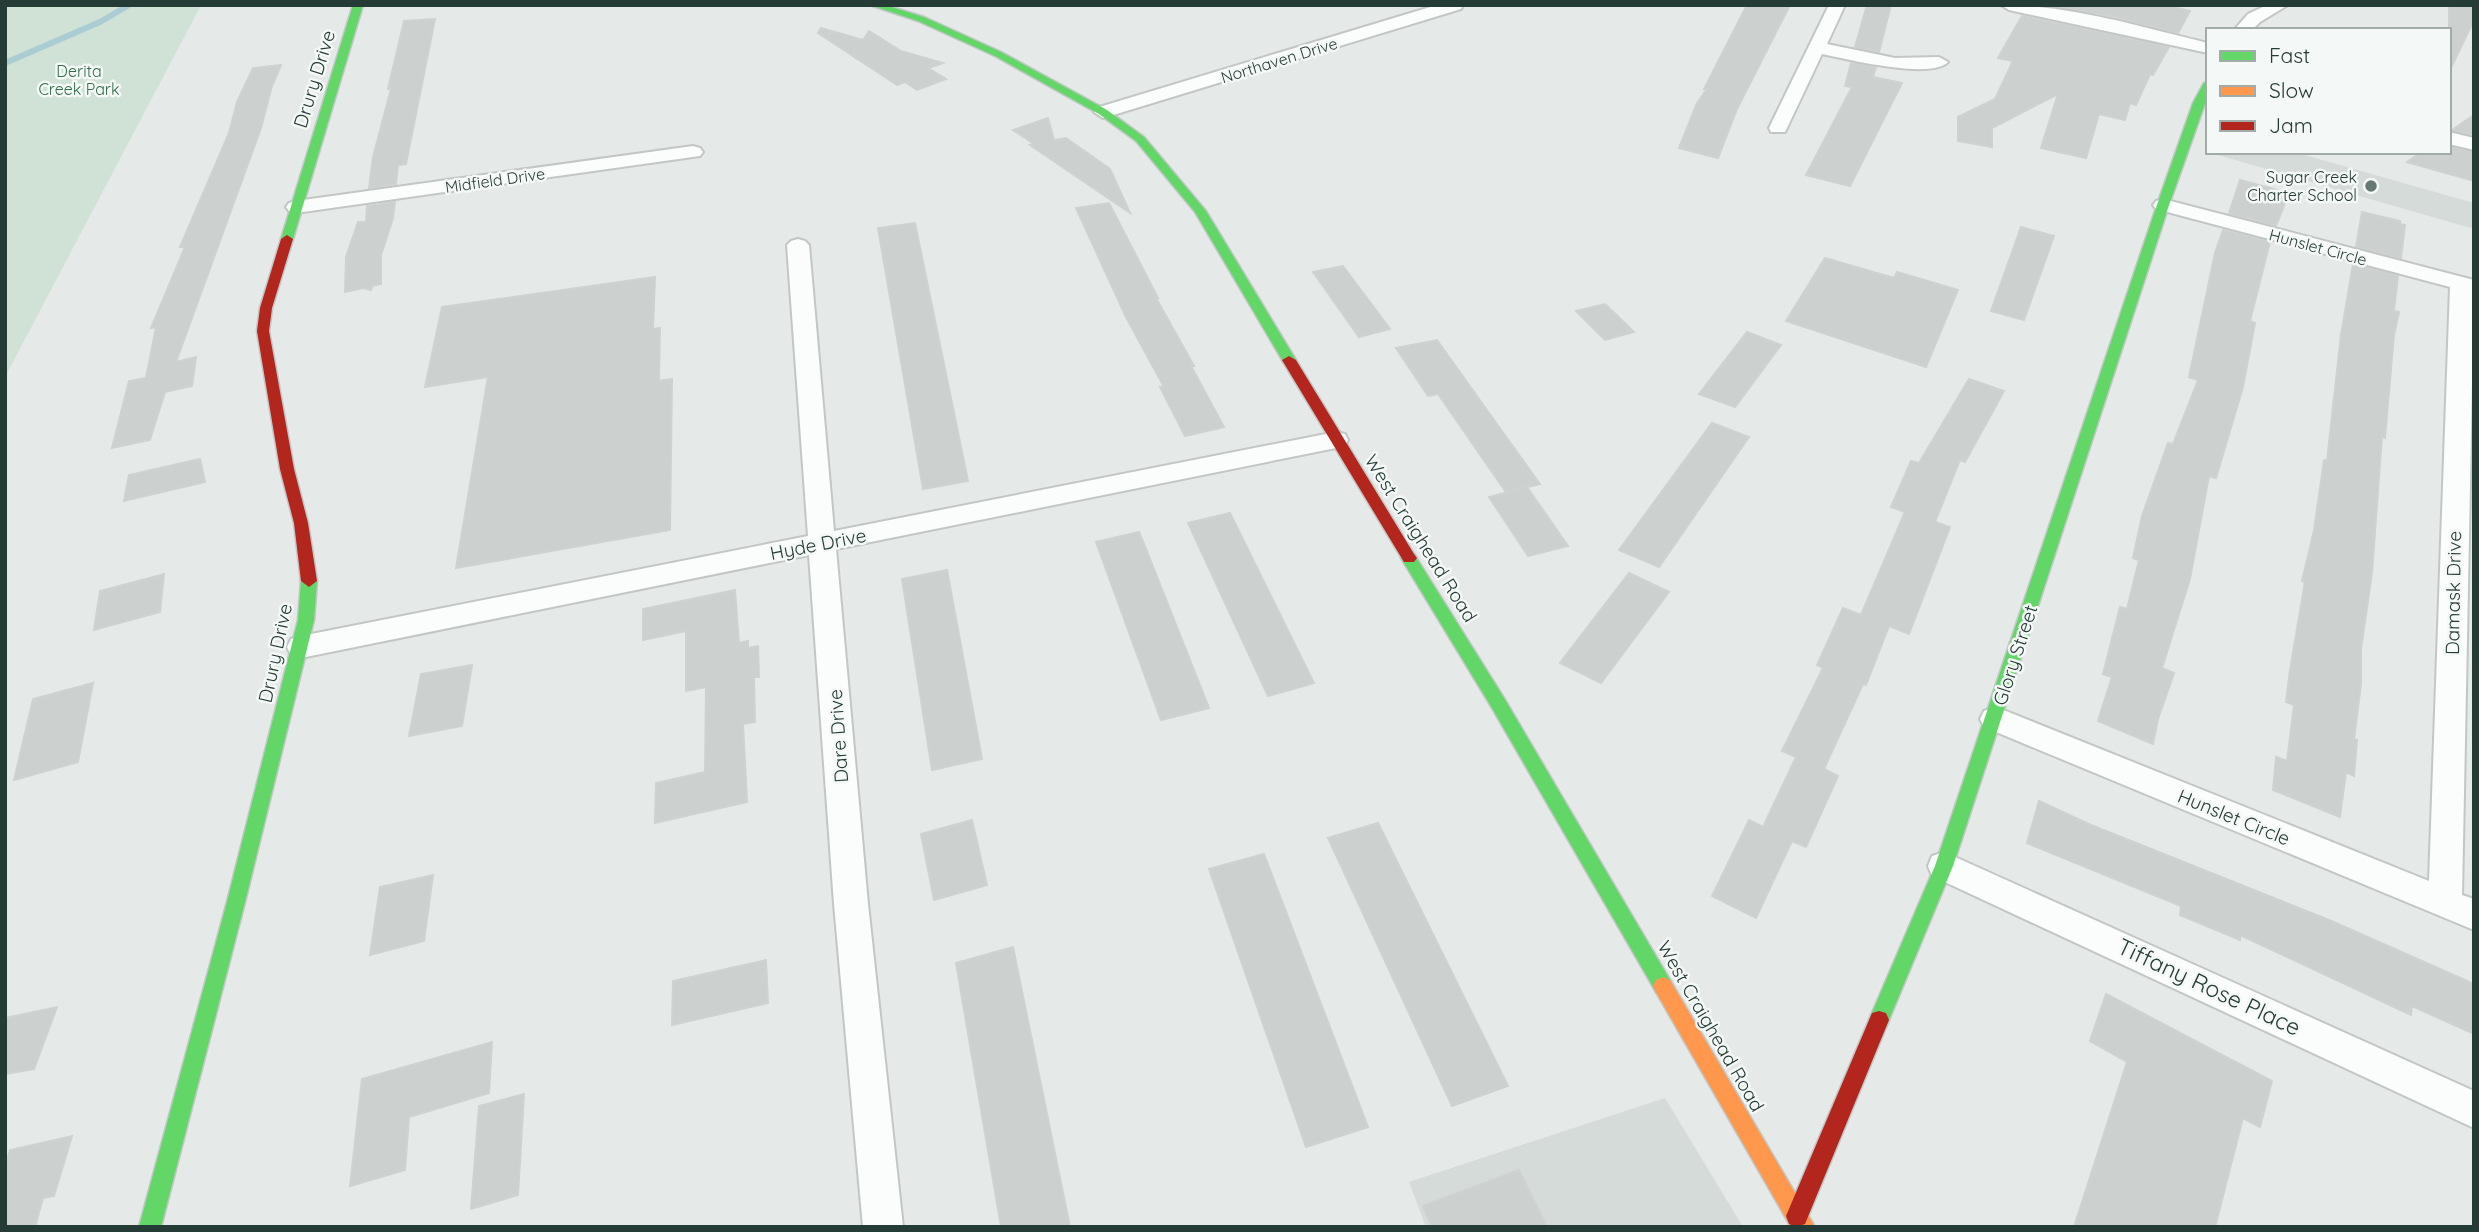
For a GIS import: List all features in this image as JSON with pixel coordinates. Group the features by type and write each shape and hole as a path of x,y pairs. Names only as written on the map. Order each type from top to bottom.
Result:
{"street":[{"name":"Drury Drive","path":"150,1227 306,620 307,570 301,523 287,469 263,331 265,308 358,5"},
{"name":"West Craighead Road","path":"874,5 897,8 998,54 1103,112 1140,139 1200,211 1552,795 1801,1222"},
{"name":"Northaven Drive","path":"1103,112 1455,5"},
{"path":"1778,128 1837,5"},
{"path":"2009,5 2052,9 2206,48"},
{"path":"2244,28 2254,18 2280,5"},
{"path":"1818,48 1895,63 1939,62"},
{"name":"Glory Street","path":"1801,1222 1944,866 1995,719 2163,205 2198,103 2206,89"},
{"path":"2451,138 2474,144"},
{"name":"Midfield Drive","path":"296,207 693,152"},
{"name":"Hunslet Circle","path":"2163,205 2467,286"},
{"name":"Dare Drive","path":"798,245 851,904 883,1227"},
{"name":"Damask Drive","path":"2445,903 2467,286"},
{"name":"Hyde Drive","path":"301,647 1336,440"},
{"name":"Hunslet Circle","path":"1995,719 2474,915"},
{"name":"Tiffany Rose Place","path":"1944,866 2474,1110"}],"shaded area":[{"name":"Sugar Creek Charter School","path":"2301,154 2474,203 2474,229 2218,155"},
{"path":"1665,1098 1743,1227 1426,1227 1409,1182"}],"green space":[{"name":"Derita Creek Park","path":"5,5 200,7 5,377"}],"building":[{"path":"1747,5 1790,5 1737,109 1718,158 1679,148 1697,103 1707,89 1704,89"},
{"path":"1867,5 1891,5 1879,52 1855,47"},
{"path":"2046,5 2164,5 2190,11 2178,33 2106,15"},
{"path":"2449,5 2474,5 2474,20 2451,68 2451,28"},
{"path":"2022,16 2169,47 2153,75 2150,74 2136,105 2130,103 2125,120 2099,114 2086,158 2041,148 2058,94 1992,128 1992,147 1958,141 1958,117 1995,99 2013,61 1998,58"},
{"path":"435,19 406,164 398,165 396,184 369,188 373,157 391,89 388,89 404,21"},
{"path":"821,28 863,40 869,31 901,51 943,63 928,68 946,79 917,90 905,82 897,85 818,33"},
{"path":"1851,63 1876,67 1873,77 1902,83 1850,186 1806,175 1852,87 1845,86"},
{"path":"281,65 272,86 261,128 176,362 196,357 192,386 165,392 150,440 112,448 129,381 146,378 156,327 151,328 185,247 180,247 229,133 237,102 253,68"},
{"path":"2474,115 2474,135 2452,130"},
{"path":"1048,118 1054,140 1066,138 1110,169 1130,213 1030,145 1034,144 1013,130"},
{"path":"2451,147 2474,152 2474,181 2407,162 2418,154 2451,154"},
{"path":"2240,180 2289,193 2276,226 2229,213"},
{"path":"395,202 393,218 381,255 381,284 372,286 371,290 363,288 345,292 346,257 358,222 366,222 367,206"},
{"path":"1109,203 1224,427 1185,436 1160,387 1164,387 1126,317 1076,208"},
{"path":"2362,212 2400,221 2400,224 2405,225 2401,258 2356,247"},
{"path":"915,223 968,481 923,489 878,228"},
{"path":"2021,227 2054,236 2024,320 1991,311"},
{"path":"2223,230 2270,242 2250,321 2255,323 2243,387 2216,478 2209,476 2190,579 2162,668 2174,673 2158,719 2153,744 2098,721 2112,677 2103,674 2120,607 2127,609 2139,560 2133,558 2142,516 2168,443 2173,444 2198,380 2189,377 2215,253"},
{"path":"1825,258 1894,278 1897,272 1958,290 1926,367 1786,321"},
{"path":"2353,264 2398,276 2394,311 2399,312 2394,335 2385,438 2382,436 2372,573 2361,649 2354,776 2346,772 2340,817 2273,790 2276,757 2287,761 2294,705 2286,702 2290,670 2305,582 2302,581 2314,530 2324,460 2327,461 2341,335"},
{"path":"1343,266 1390,329 1359,337 1313,272"},
{"path":"655,277 653,329 660,328 659,381 672,379 670,530 456,568 488,377 425,387 442,307"},
{"path":"1605,304 1634,332 1605,340 1576,311"},
{"path":"1747,332 1781,345 1735,407 1699,394"},
{"path":"1437,340 1540,484 1506,492 1438,394 1428,396 1396,348"},
{"path":"1969,379 2004,391 1965,462 1960,460 1935,522 1950,527 1909,634 1889,626 1866,685 1863,684 1824,769 1838,776 1806,847 1792,841 1756,918 1712,896 1749,820 1763,827 1796,757 1782,751 1823,668 1817,665 1843,608 1861,615 1905,512 1891,507 1911,461 1919,463"},
{"path":"1712,423 1749,437 1659,567 1619,550"},
{"path":"200,459 205,482 124,501 129,475"},
{"path":"1527,487 1568,546 1528,556 1489,497"},
{"path":"1230,513 1314,683 1268,696 1188,523"},
{"path":"1139,532 1209,708 1161,720 1096,542"},
{"path":"947,570 982,759 932,770 902,579"},
{"path":"1629,573 1669,592 1601,683 1560,663"},
{"path":"164,574 160,612 94,630 100,591"},
{"path":"735,590 739,643 748,641 748,648 758,646 759,677 754,677 755,722 743,724 747,802 655,823 656,783 705,772 706,687 686,691 686,631 643,640 643,609"},
{"path":"472,665 462,726 409,736 421,674"},
{"path":"93,683 78,762 14,780 33,699"},
{"path":"2039,801 2091,825 2329,920 2474,984 2474,1034 2412,1006 2411,1015 2240,935 2240,940 2180,915 2181,906 2027,843"},
{"path":"972,820 987,885 934,900 921,834"},
{"path":"1378,823 1508,1086 1452,1106 1328,838"},
{"path":"1264,854 1368,1127 1306,1147 1209,869"},
{"path":"433,875 424,941 370,955 380,887"},
{"path":"1013,947 1070,1227 1001,1227 956,963"},
{"path":"766,960 768,1003 672,1025 673,981"},
{"path":"2106,994 2272,1081 2260,1127 2243,1118 2215,1227 2074,1227 2127,1062 2090,1041"},
{"path":"57,1007 34,1069 5,1074 5,1018"},
{"path":"492,1042 489,1093 409,1117 405,1170 350,1186 362,1079"},
{"path":"524,1094 518,1195 471,1209 479,1106"},
{"path":"72,1136 54,1196 43,1198 35,1227 5,1227 5,1166 10,1150"},
{"path":"1519,1170 1547,1227 1432,1227 1423,1206"}],"waterway":[{"path":"5,63 100,22 129,5"}],"traffic: fast":[{"path":"287,239 358,5"},
{"path":"874,5 921,19 998,54 1103,112 1140,139 1200,211 1289,360"},
{"path":"1879,1020 1944,866 2163,205 2198,103 2206,89"},
{"path":"1409,558 1498,703 1663,986"},
{"path":"150,1227 236,902 306,620 309,581"}],"traffic: slow":[{"path":"1663,986 1804,1227"}],"traffic: jam":[{"path":"287,239 266,308 263,331 287,469 301,523 309,581"},
{"path":"1289,360 1409,558"},
{"path":"1797,1216 1879,1020"}],"place":[{"name":"Sugar Creek Charter School","path":"2371,186"}]}
